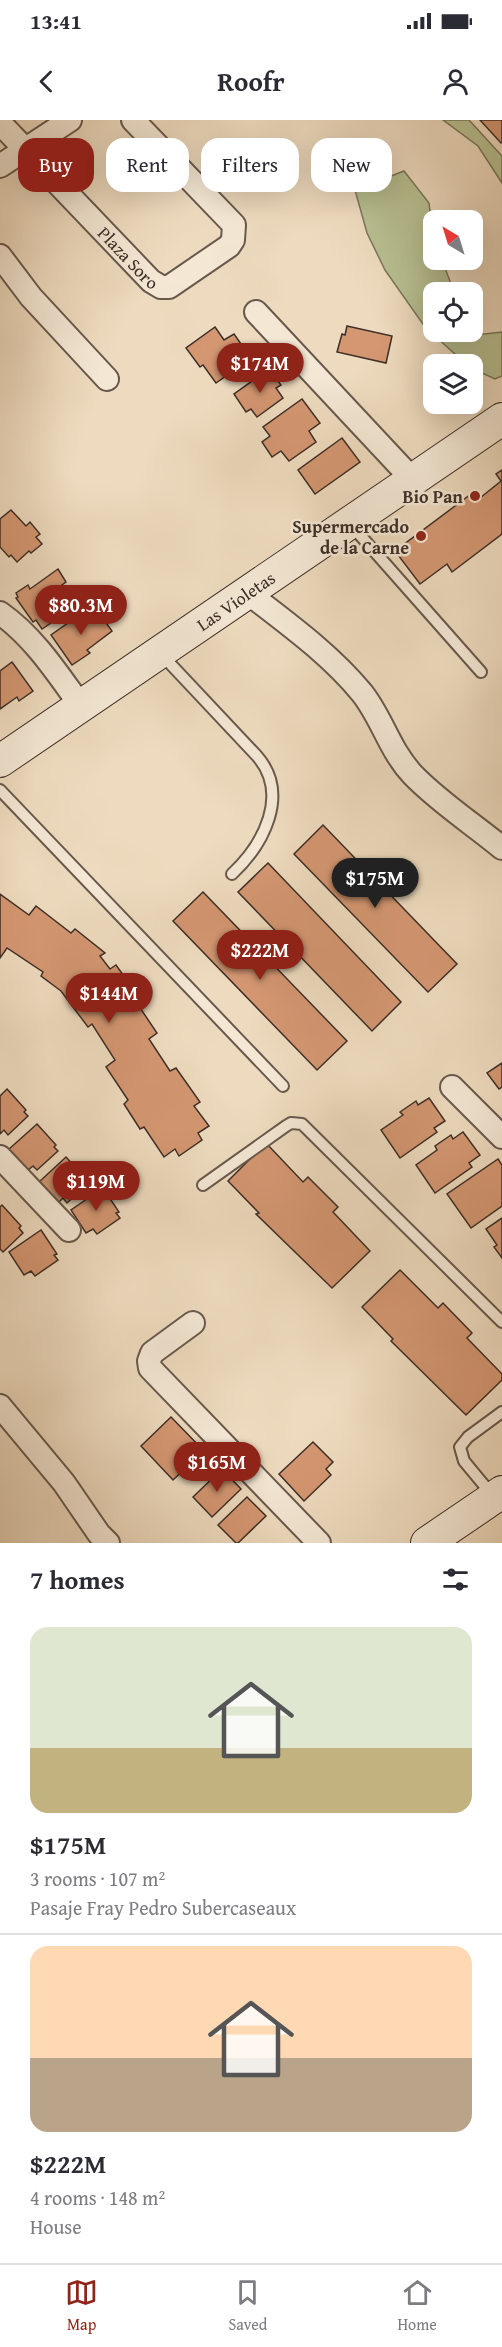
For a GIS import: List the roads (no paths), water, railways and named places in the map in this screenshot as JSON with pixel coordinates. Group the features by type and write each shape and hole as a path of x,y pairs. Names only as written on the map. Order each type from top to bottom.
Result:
{"street":[{"path":"42,138 70,120"},
{"name":"Plaza Soro","path":"66,192 151,281 161,287 169,287 229,246 233,240 234,225 133,120"},
{"name":"Plaza Soro","path":"0,123 18,142"},
{"path":"0,166 18,154"},
{"path":"0,256 31,297 107,380"},
{"path":"256,312 413,480"},
{"name":"Las Violetas","path":"0,761 502,419"},
{"path":"248,593 347,676 375,711 397,754 412,774 502,848"},
{"path":"0,613 19,628 39,650 81,706"},
{"path":"452,1087 502,1137"},
{"path":"0,1157 69,1230"},
{"path":"193,1323 152,1353 148,1361 150,1368 319,1543"},
{"path":"0,1406 64,1483 99,1534 108,1543"},
{"path":"428,1543 498,1495"}],"lane":[{"path":"349,524 481,672"},
{"path":"160,652 257,756 269,774 273,800 266,828 246,861 232,874"},
{"path":"0,790 283,1086"},
{"path":"203,1185 286,1126 291,1123 302,1124 502,1322"},
{"path":"498,1495 464,1461 460,1447 468,1437 502,1412"}],"place":[{"name":"Bio Pan","path":"475,496"},
{"name":"Supermercado de la Carne","path":"421,536"}]}
